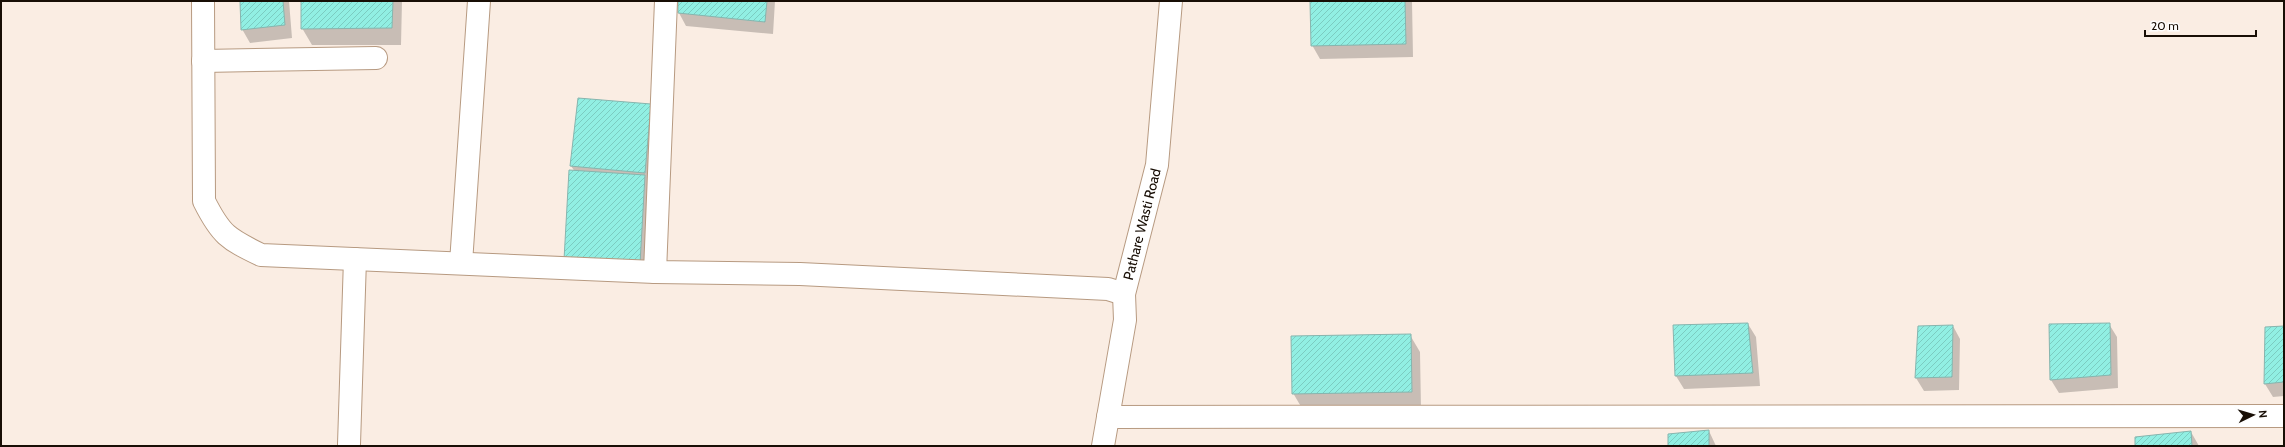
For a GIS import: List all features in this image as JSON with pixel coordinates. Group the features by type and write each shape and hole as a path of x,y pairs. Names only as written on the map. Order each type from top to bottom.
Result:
{"street":[{"path":"203,1 204,201 214,221 231,240 261,255 655,272 800,274 1100,288 1124,294"},
{"path":"461,263 479,1"},
{"path":"655,272 666,1"},
{"name":"Pathare Wasti Road","path":"1103,446 1125,320 1124,294 1157,165 1171,1"},
{"path":"203,61 376,58"},
{"path":"349,444 355,259"},
{"path":"1108,417 2284,416"}],"building":[{"path":"240,1 283,1 285,25 241,30"},
{"path":"301,1 393,1 392,28 301,29"},
{"path":"678,1 767,1 765,22 678,13"},
{"path":"1310,1 1405,1 1406,44 1311,46"},
{"path":"578,98 651,104 645,173 570,166"},
{"path":"569,170 645,175 640,264 564,260"},
{"path":"1748,323 1753,373 1675,376 1673,325"},
{"path":"2110,323 2111,375 2050,380 2049,324"},
{"path":"1953,325 1952,377 1915,378 1918,326"},
{"path":"2284,326 2284,382 2264,384 2265,327"},
{"path":"1411,334 1412,392 1292,394 1291,336"},
{"path":"1709,430 1709,446 1668,446 1668,434"},
{"path":"2191,431 2192,446 2135,446 2135,437"}]}
